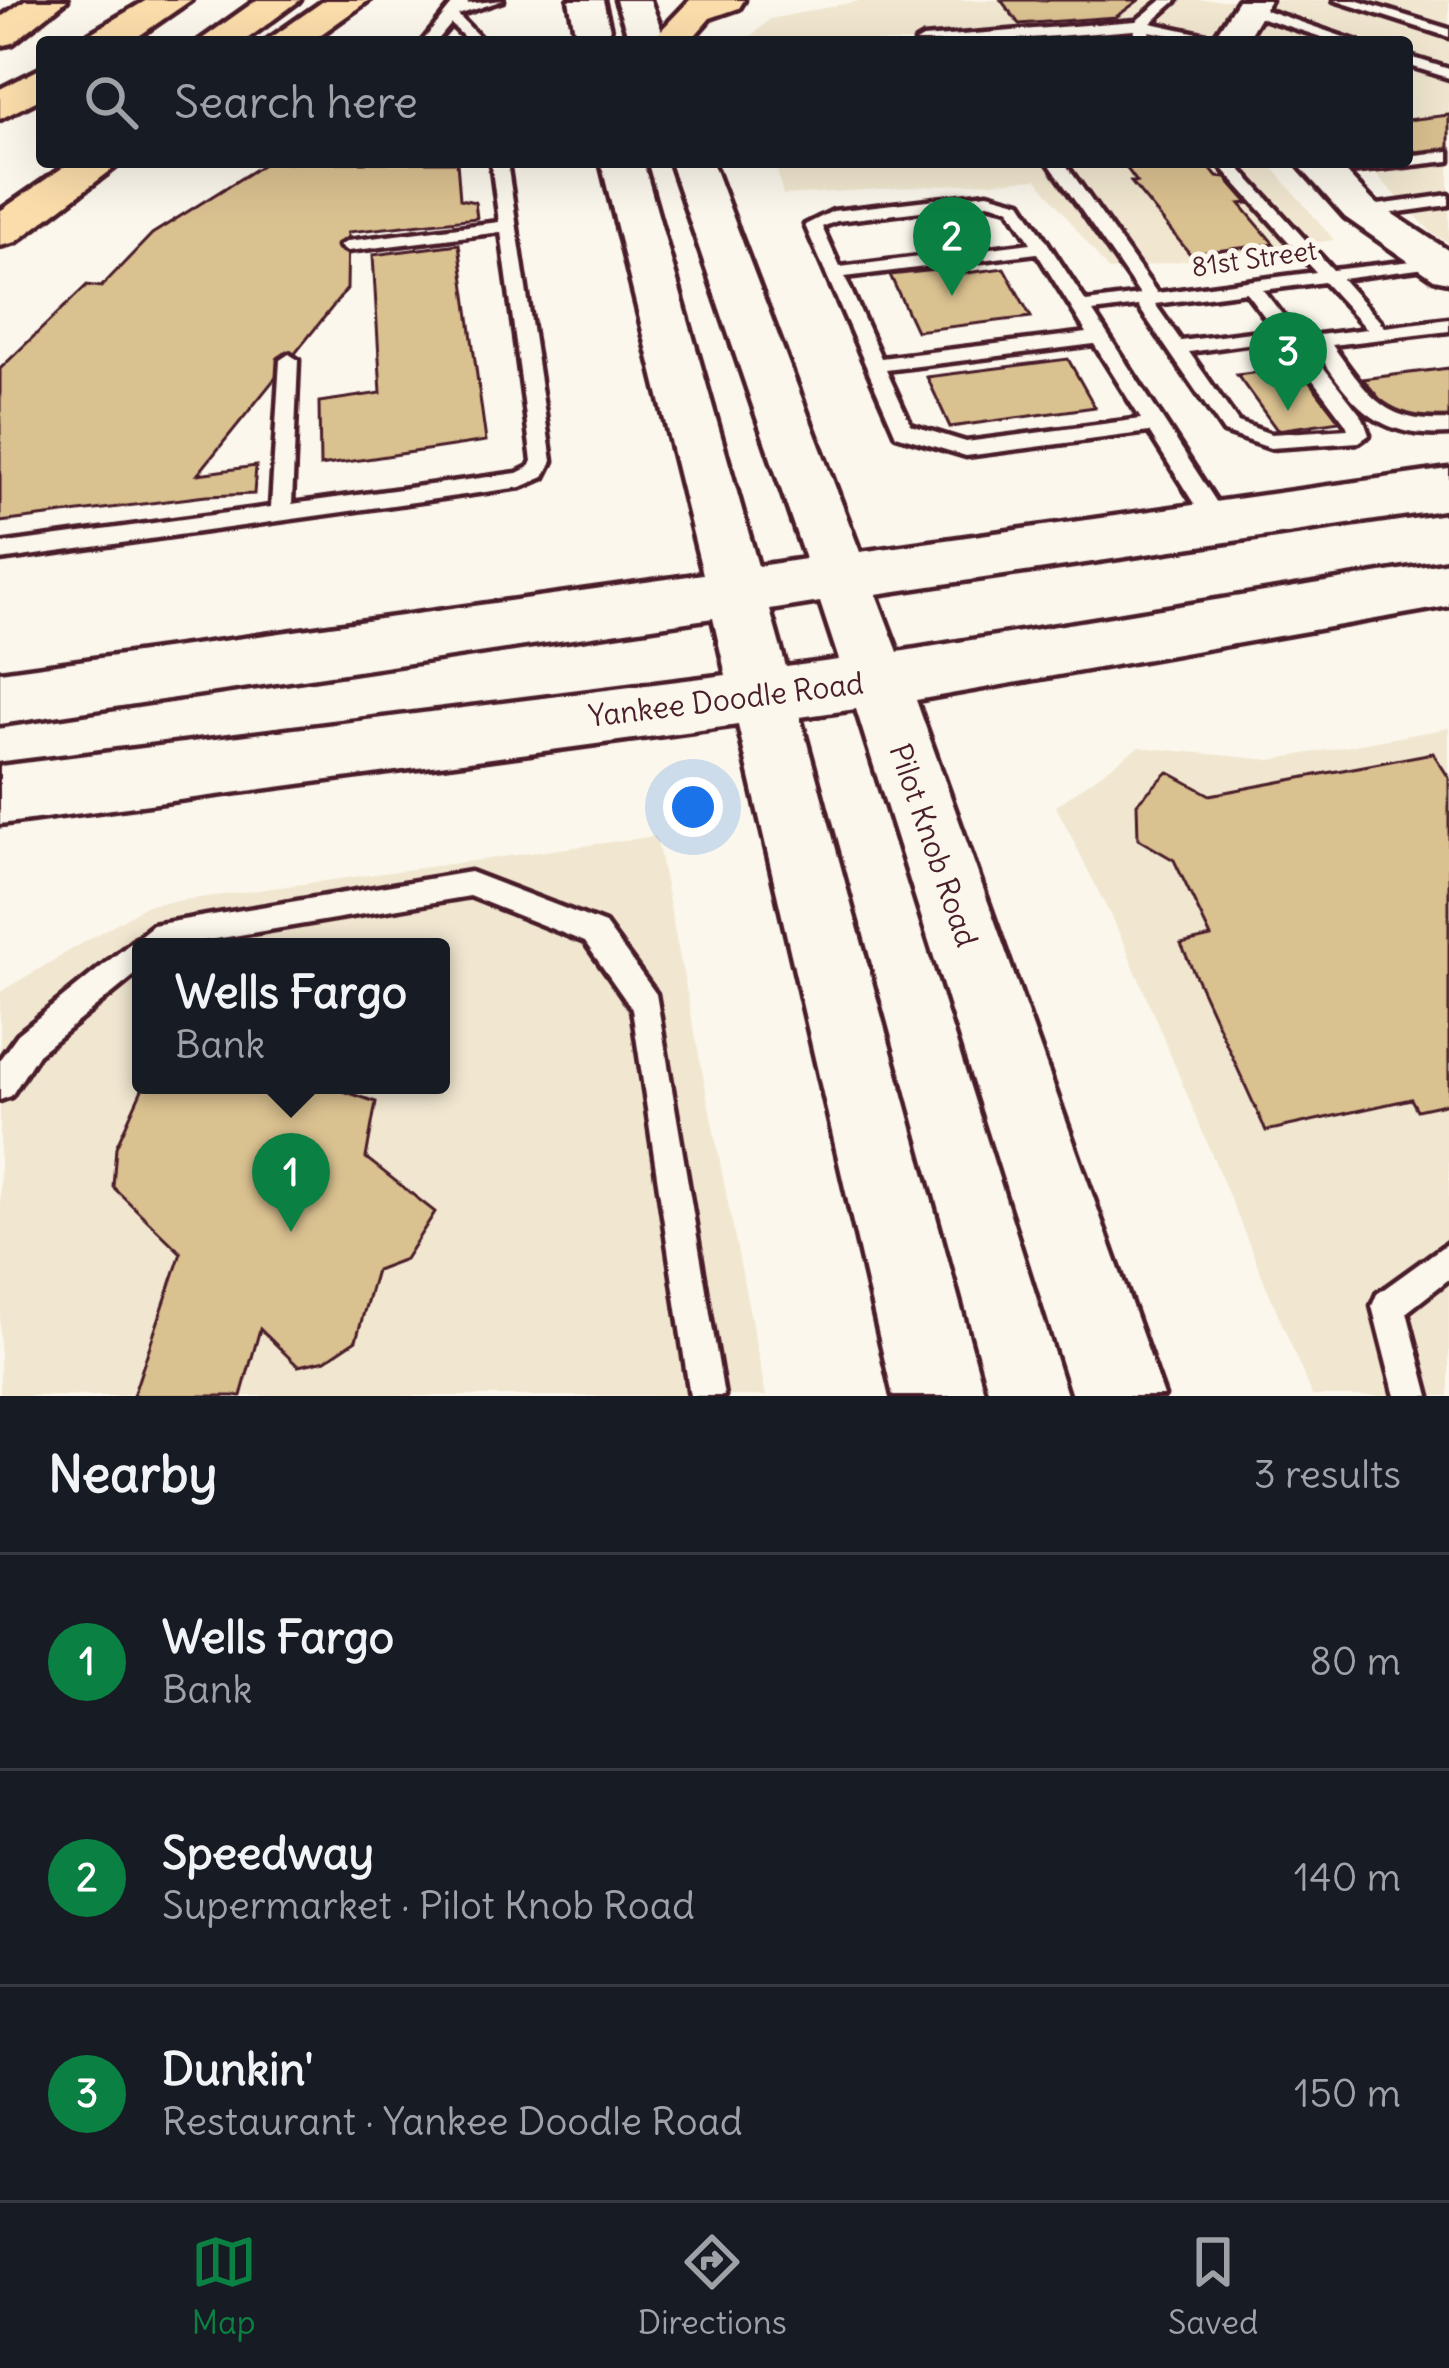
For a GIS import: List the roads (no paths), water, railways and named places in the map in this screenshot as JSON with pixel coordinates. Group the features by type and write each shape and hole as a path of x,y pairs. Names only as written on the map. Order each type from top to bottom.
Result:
{"highway":[{"path":"0,15 21,0"},
{"path":"0,35 50,0"},
{"path":"113,36 173,0"},
{"path":"226,36 282,0"},
{"path":"294,36 351,0"},
{"path":"674,36 697,10 726,0"},
{"path":"0,107 36,84"},
{"path":"0,194 36,168"},
{"path":"0,232 91,168"}],"main road":[{"path":"586,0 594,36"},
{"path":"633,0 646,36"},
{"path":"624,168 737,593 922,1390"},
{"name":"Pilot Knob Road","path":"693,168 837,579 878,680 1118,1396"},
{"path":"0,698 1449,489"},
{"name":"Yankee Doodle Road","path":"0,795 878,680 1449,584"}],"street":[{"path":"1231,36 1250,4"},
{"path":"1321,168 1364,212 1441,266"}],"lane":[{"path":"433,36 463,0"},
{"path":"448,14 496,0"},
{"path":"1140,25 1170,0"},
{"path":"1340,0 1449,33"},
{"path":"1250,4 1335,36"},
{"path":"448,14 471,36"},
{"path":"1140,25 1143,36"},
{"path":"1000,36 1140,25 1196,36"},
{"path":"1413,62 1449,74"},
{"path":"1413,160 1449,156"},
{"path":"0,552 521,480 537,472 542,461 500,168"},
{"path":"1060,168 1223,420 1246,435 1288,442 1359,435 1356,423 1251,286"},
{"path":"1230,168 1381,333"},
{"path":"1155,424 966,449 904,430 813,226 833,216 988,198 1015,205 1083,308 1218,523"},
{"path":"1364,212 1449,200"},
{"path":"348,246 508,226"},
{"path":"834,272 1043,248"},
{"name":"81st Street","path":"1083,308 1325,275 1441,266"},
{"path":"1449,325 1319,341 1377,417 1396,428 1449,427"},
{"path":"1174,348 1287,333"},
{"path":"875,365 1100,337"},
{"path":"281,513 289,360"},
{"path":"158,938 470,884 596,933 646,1004 707,1396"},
{"path":"0,1085 28,1044 132,959"},
{"path":"1412,1396 1389,1306 1449,1258"}],"place":[{"name":"Speedway","path":"952,296"},
{"name":"Dunkin'","path":"1288,411"},
{"name":"Wells Fargo","path":"291,1232"}]}
